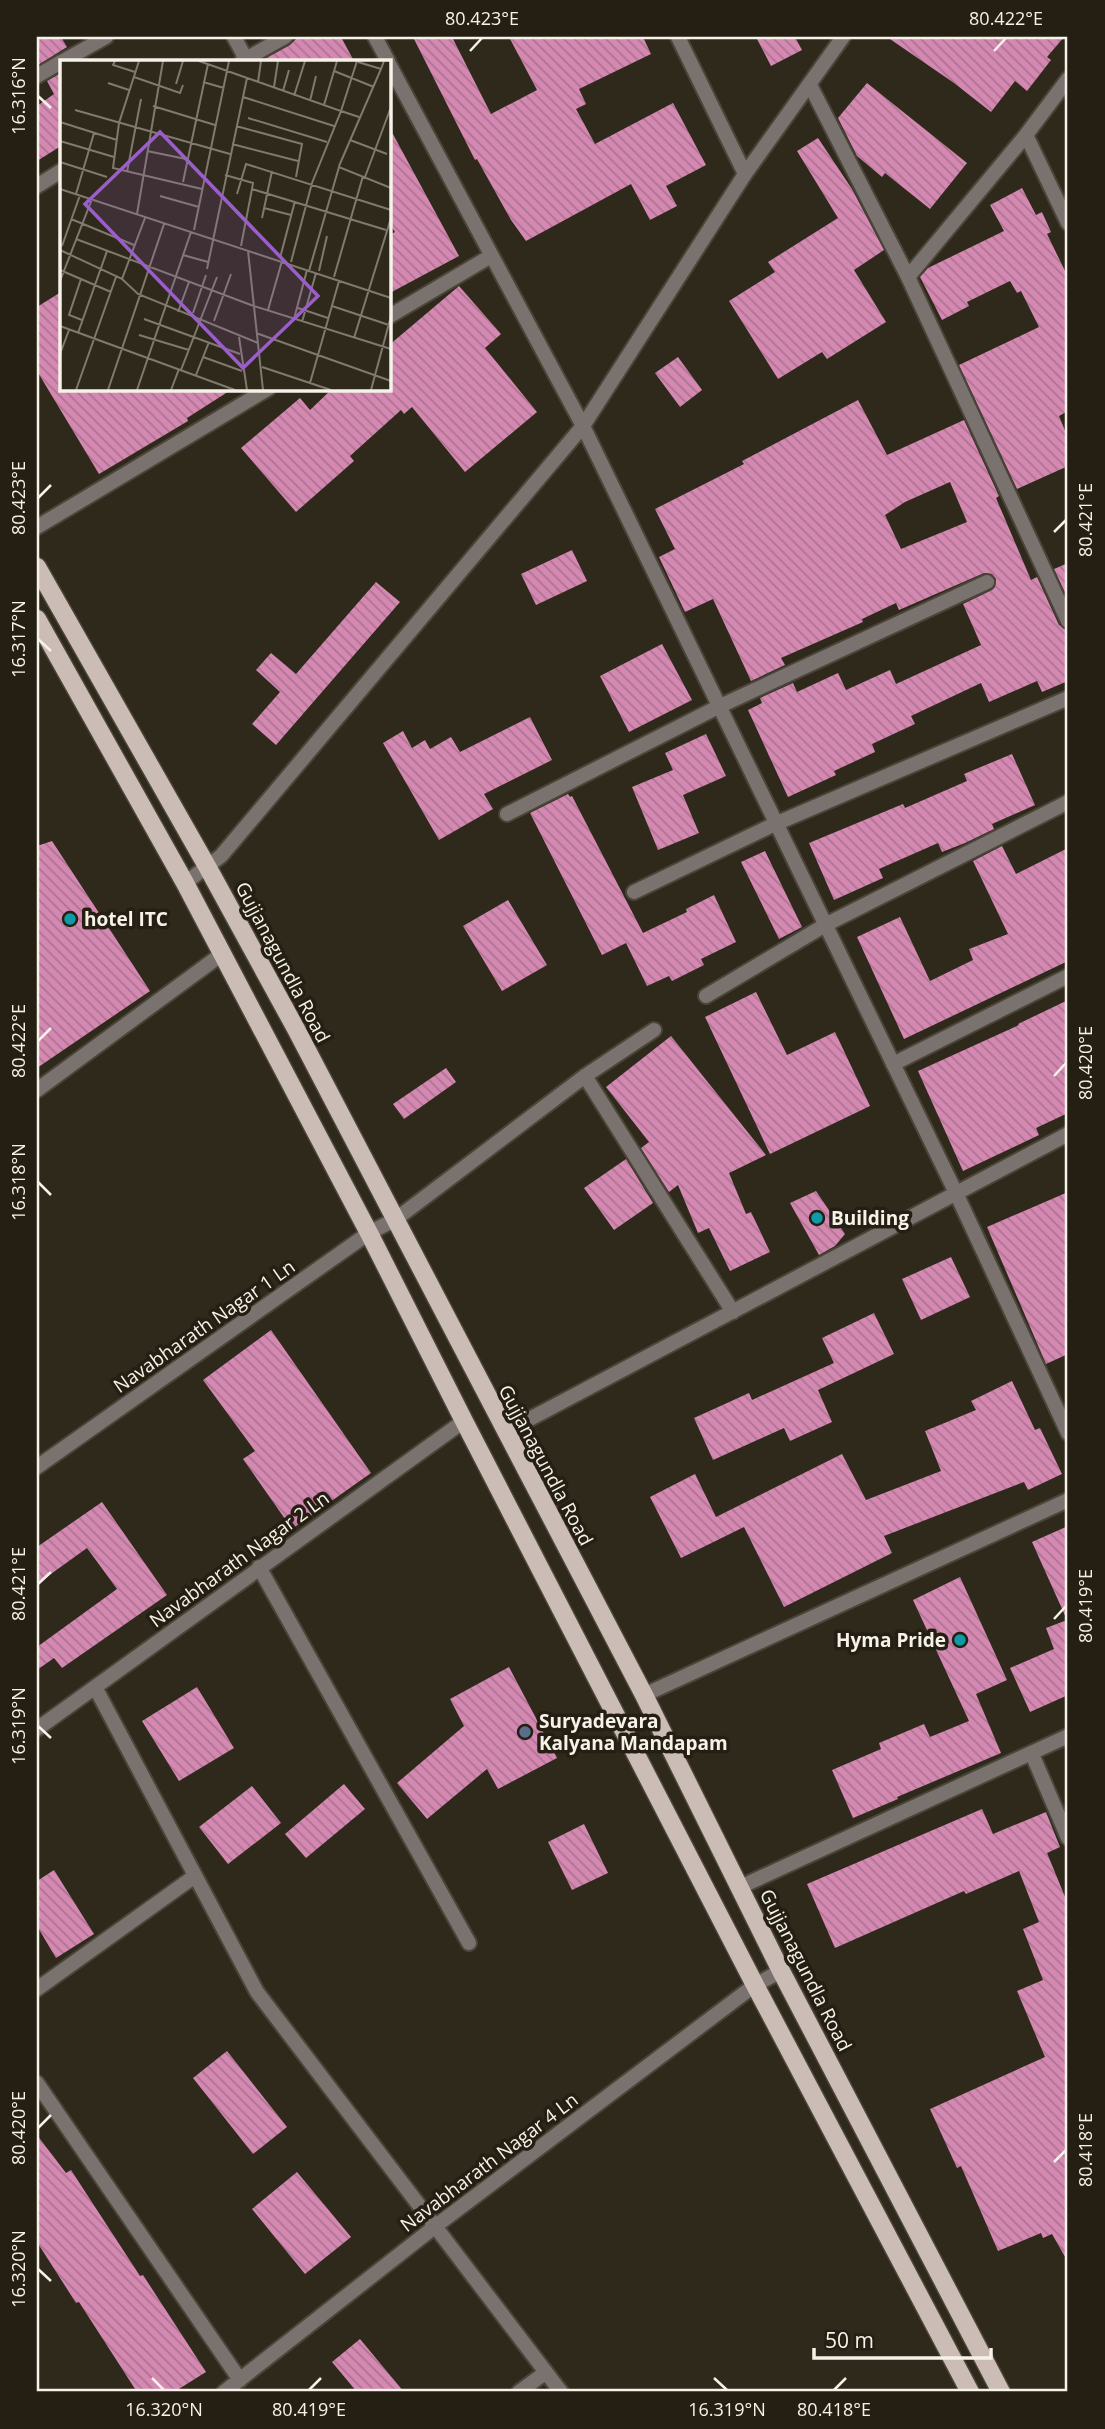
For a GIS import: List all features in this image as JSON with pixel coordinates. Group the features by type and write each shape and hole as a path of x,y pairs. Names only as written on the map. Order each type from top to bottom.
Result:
{"main road":[{"name":"Gujjanagundla Road","path":"37,567 208,868 396,1219 644,1695 781,1970 1001,2392"},
{"path":"37,620 185,883 369,1233 755,1985 970,2392"}],"street":[{"path":"66,60 106,37"},
{"path":"234,37 244,60 285,37"},
{"path":"375,37 387,60"},
{"path":"678,37 745,174"},
{"path":"185,883 221,856 583,426 745,174 843,37"},
{"path":"37,76 60,63"},
{"path":"390,66 583,426 775,824 827,924 1068,1433"},
{"path":"908,277 1026,135 1068,79"},
{"path":"810,85 908,277 1068,621"},
{"path":"1026,135 1068,223"},
{"path":"37,186 60,172"},
{"path":"390,316 491,256"},
{"path":"37,527 266,390"},
{"path":"507,814 719,707 987,582"},
{"path":"634,892 775,824 1068,698"},
{"path":"706,996 827,924 1068,802"},
{"path":"37,1090 222,954"},
{"path":"893,1064 1068,976"},
{"name":"Navabharath Nagar 1 Ln","path":"37,1467 369,1233 396,1219 585,1076 654,1030"},
{"path":"585,1076 733,1312"},
{"path":"505,1432 1068,1133"},
{"name":"Navabharath Nagar 2 Ln","path":"37,1729 258,1567 464,1421"},
{"path":"644,1695 1068,1500"},
{"path":"258,1567 469,1943"},
{"path":"95,1687 257,1992 437,2225 561,2392"},
{"path":"740,1887 1032,1754 1068,1735"},
{"path":"1032,1754 1068,1838"},
{"path":"37,1989 195,1876"},
{"name":"Navabharath Nagar 4 Ln","path":"224,2392 437,2225 755,1985 781,1970"},
{"path":"37,2082 240,2380"},
{"path":"519,2392 545,2372"}],"building":[{"path":"37,37 61,37 67,47 38,65"},
{"path":"298,37 341,37 353,60 263,60 290,45"},
{"path":"413,37 452,37 491,114 537,90 509,37 643,37 651,54 579,89 586,104 576,109 595,144 673,103 706,165 666,186 677,206 650,220 631,184 526,241 511,220 477,159 475,160"},
{"path":"756,37 795,37 802,50 771,66"},
{"path":"887,37 1064,37 1047,57 1051,60 1027,91 1015,81 991,112"},
{"path":"60,74 60,147 37,161 37,106 54,94 47,81"},
{"path":"867,83 967,163 930,209 885,173 882,177 857,156 838,118"},
{"path":"390,129 459,256 390,293 390,235 395,232 390,224"},
{"path":"818,138 852,189 884,250 854,270 886,322 827,359 822,352 778,379 729,301 775,272 768,262 838,218 797,151"},
{"path":"1022,188 1036,215 1042,212 1051,232 1047,234 1068,277 1068,411 1059,416 1068,438 1068,466 1017,489 959,365 1039,327 1021,291 1017,293 1010,281 967,302 969,306 942,320 920,277 928,268 1004,231 990,205"},
{"path":"459,286 501,334 485,348 537,412 465,472 412,407 404,414 401,410 350,456 354,461 296,512 241,448 300,398 310,410 331,390 390,390 390,344"},
{"path":"60,293 60,390 231,390 187,418 188,421 99,474 37,371 37,307"},
{"path":"678,357 702,390 680,407 655,373"},
{"path":"858,400 887,455 964,420 999,496 996,498 1031,580 1037,577 1059,625 1068,630 1068,681 1042,692 1037,681 989,702 981,683 911,716 915,724 872,744 875,752 834,771 836,775 788,797 748,710 762,703 760,698 793,683 797,692 838,673 846,690 890,670 896,684 981,645 963,604 992,590 996,579 992,574 984,573 899,610 896,603 862,619 863,622 781,658 785,665 751,681 713,599 685,612 659,557 675,549 655,509 744,464 742,461","holes":["950,482 967,522 901,549 885,515 905,502"]},
{"path":"572,550 587,581 536,605 521,574"},
{"path":"1068,563 1068,599 1054,569"},
{"path":"376,582 400,602 276,745 252,724 280,692 256,670 271,653 296,674"},
{"path":"662,644 692,700 629,732 600,676"},
{"path":"530,717 552,760 484,794 493,809 439,840 383,743 403,731 412,748 425,740 430,749 451,737 460,752"},
{"path":"706,734 726,776 683,795 699,833 658,850 632,787 673,770 665,753"},
{"path":"1012,754 1035,805 992,824 994,829 965,843 942,852 938,843 879,869 883,878 834,900 809,843 903,804 905,808 967,781 964,774"},
{"path":"568,794 572,796 643,933 687,912 686,909 714,895 736,942 701,959 704,965 672,981 669,976 647,986 626,943 602,955 530,813"},
{"name":"hotel ITC","path":"52,841 150,991 37,1068 37,846"},
{"path":"1002,846 1016,874 1068,848 1068,961 904,1039 857,937 900,917 930,981 973,960 969,949 1008,934 973,861"},
{"path":"765,851 802,927 779,939 741,862"},
{"path":"508,900 547,965 502,991 463,926"},
{"path":"756,992 787,1055 835,1032 870,1106 770,1154 705,1017"},
{"path":"1068,1000 1068,1113 1036,1128 1039,1135 963,1171 918,1071"},
{"path":"671,1036 766,1155 729,1173 746,1214 751,1212 770,1252 730,1271 709,1228 698,1233 678,1185 669,1192 641,1148 649,1142 606,1087"},
{"path":"446,1068 456,1082 404,1119 393,1104"},
{"path":"626,1159 653,1203 614,1230 584,1188"},
{"name":"Building","path":"816,1191 845,1234 835,1246 819,1255 790,1203"},
{"path":"1068,1192 1068,1354 1046,1364 987,1227"},
{"path":"951,1257 970,1297 921,1320 902,1279"},
{"path":"874,1313 894,1354 818,1390 832,1422 790,1441 784,1428 713,1460 694,1418 749,1393 752,1400 834,1363 822,1338"},
{"path":"271,1330 371,1473 292,1529 243,1459 255,1451 203,1380"},
{"path":"1012,1381 1035,1430 1040,1428 1062,1474 1028,1490 1024,1482 884,1536 892,1553 784,1607 744,1527 681,1558 650,1497 695,1474 716,1517 842,1454 866,1500 941,1471 925,1431 976,1410 971,1401"},
{"path":"102,1502 167,1595 62,1668 54,1658 37,1670 37,1647 117,1589 87,1548 37,1584 37,1547"},
{"path":"1068,1526 1068,1695 1030,1712 1010,1668 1054,1649 1046,1628 1067,1620 1032,1542"},
{"path":"960,1577 1007,1680 976,1694 1001,1753 853,1818 832,1770 881,1749 879,1743 924,1724 930,1737 969,1721 913,1600"},
{"path":"509,1667 557,1758 498,1789 487,1769 427,1819 397,1783 464,1726 450,1699"},
{"path":"197,1687 234,1748 179,1781 142,1721"},
{"path":"344,1784 365,1809 306,1858 285,1834"},
{"path":"252,1786 281,1823 228,1864 199,1827"},
{"path":"982,1809 993,1834 1046,1812 1060,1847 1047,1853 1068,1904 1068,2262 1052,2234 1043,2238 1041,2233 998,2251 961,2166 957,2168 930,2109 1045,2057 1017,1991 1043,1980 1023,1929 1039,1922 1019,1871 966,1894 964,1891 835,1948 807,1884"},
{"path":"584,1824 608,1873 572,1890 548,1842"},
{"path":"54,1870 94,1934 56,1958 37,1926 37,1881"},
{"path":"227,2051 287,2127 253,2154 193,2078"},
{"path":"37,2135 66,2173 71,2170 206,2372 174,2392 137,2392 37,2242"},
{"path":"297,2172 351,2237 305,2274 252,2209"},
{"path":"360,2339 404,2392 357,2392 332,2362"}],"place":[{"name":"hotel ITC","path":"70,919"},
{"name":"Building","path":"817,1218"},
{"name":"Hyma Pride","path":"960,1640"},
{"name":"Suryadevara Kalyana Mandapam","path":"525,1732"}]}
